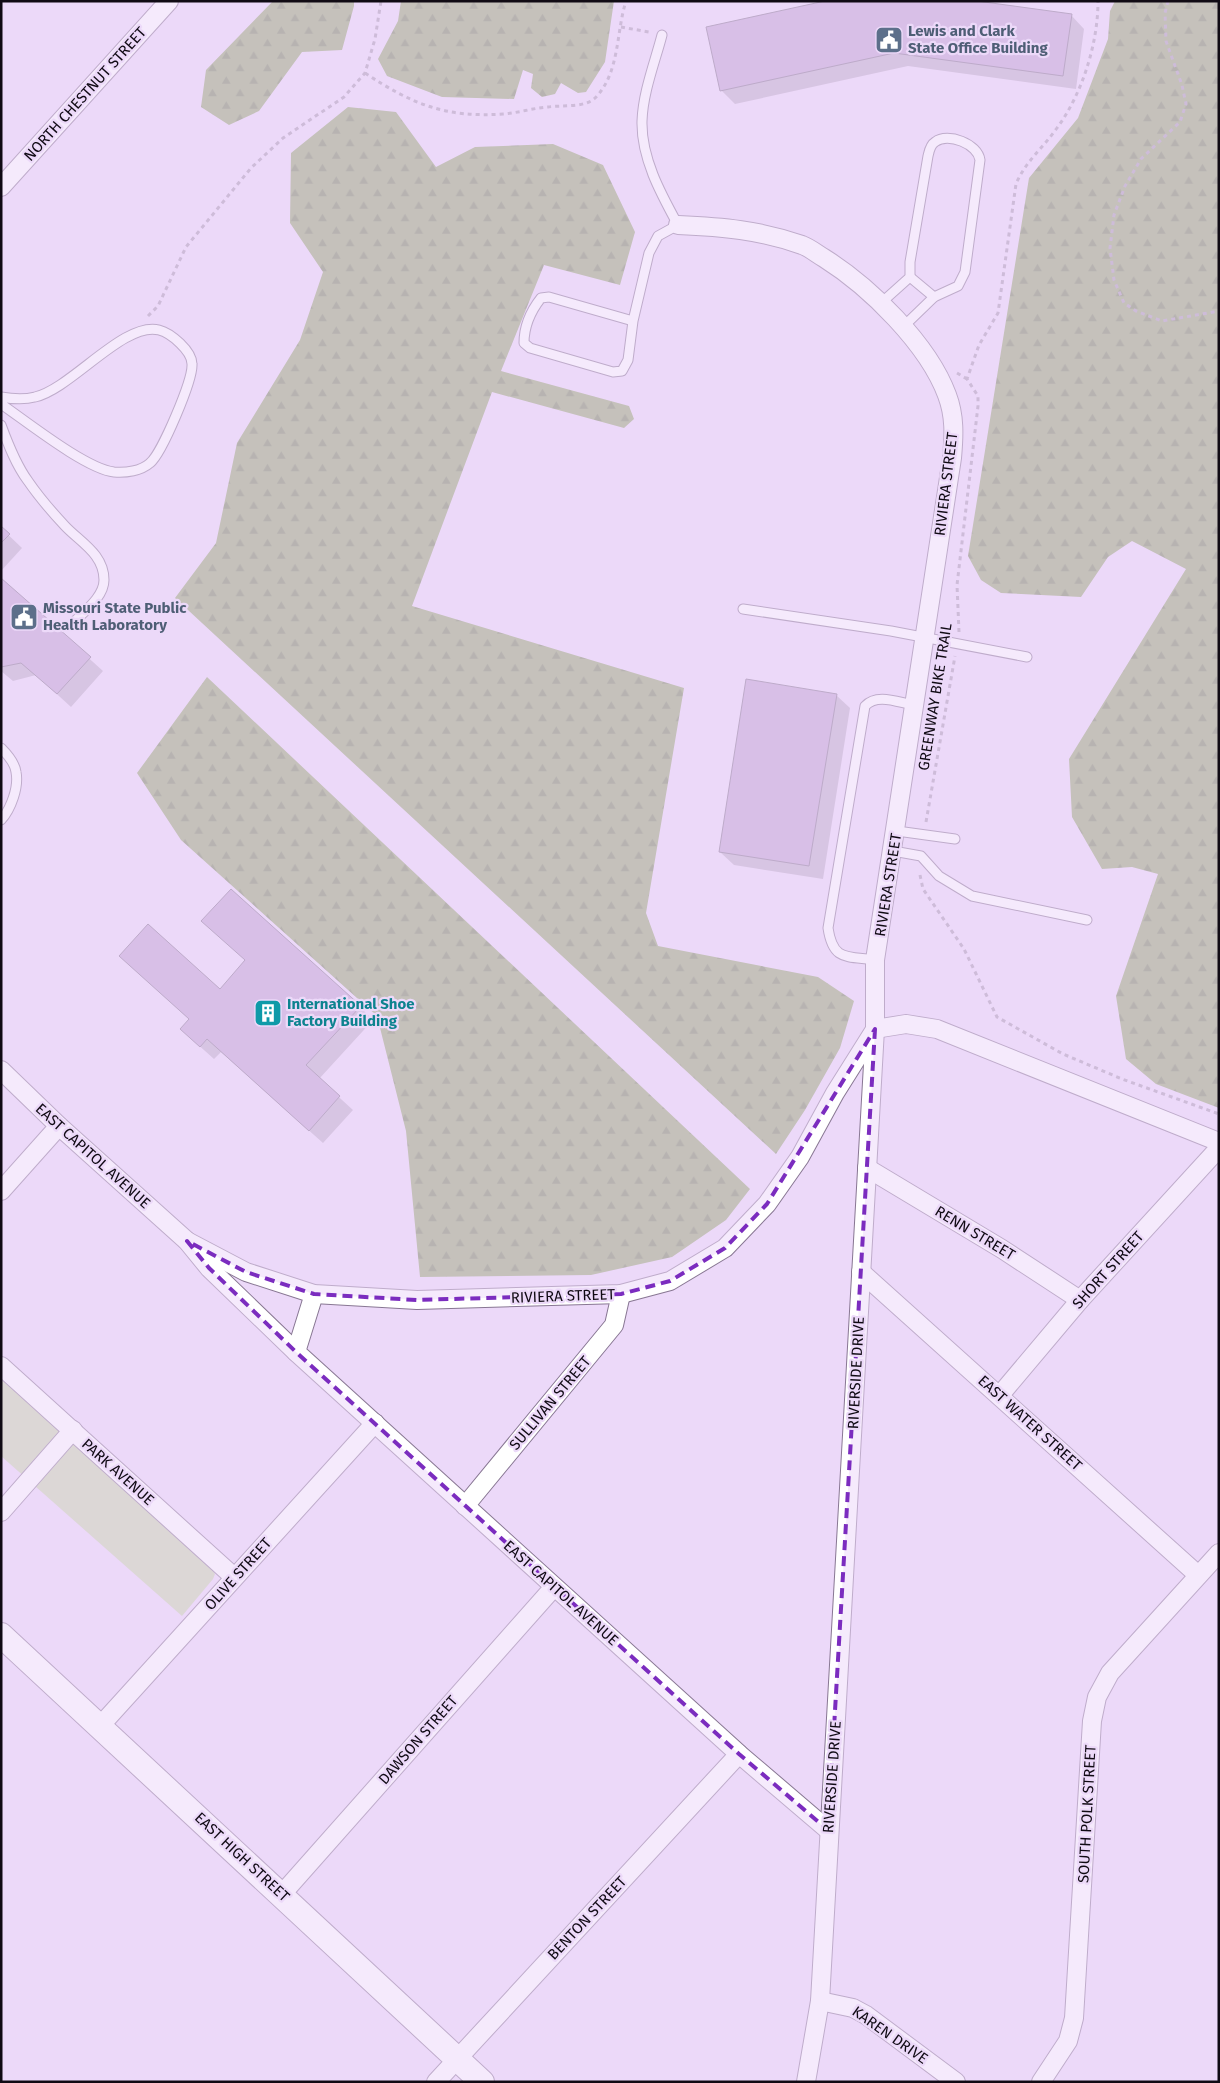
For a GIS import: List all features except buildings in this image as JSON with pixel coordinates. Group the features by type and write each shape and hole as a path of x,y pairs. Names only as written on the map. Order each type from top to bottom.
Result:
{"main road":[{"name":"EAST HIGH STREET","path":"1,1635 101,1725 482,2082"}],"street":[{"name":"NORTH CHESTNUT STREET","path":"1,187 168,1"},
{"name":"RIVIERA STREET","path":"314,1294 417,1300 621,1294 670,1281 725,1248 767,1204 800,1157 835,1093 876,1029 875,960 897,831 913,705 952,458 953,415 947,394 938,375 904,326 850,274 804,245 747,229 678,225"},
{"path":"876,1029 906,1024 937,1029 1219,1142"},
{"name":"RIVERSIDE DRIVE","path":"806,2082 820,2001 828,1830 841,1667 861,1272 876,1029"},
{"name":"EAST CAPITOL AVENUE","path":"1,1070 59,1126 187,1241 209,1268 296,1352 739,1754 828,1830"},
{"path":"1,1191 59,1126"},
{"name":"SHORT STREET","path":"1000,1395 1080,1300 1219,1148"},
{"name":"RENN STREET","path":"867,1168 1002,1249 1080,1300"},
{"name":"EAST CAPITOL AVENUE","path":"187,1241 246,1272 314,1294"},
{"name":"EAST WATER STREET","path":"861,1272 1198,1575"},
{"path":"296,1352 314,1294"},
{"name":"SULLIVAN STREET","path":"465,1506 614,1325 621,1294"},
{"name":"PARK AVENUE","path":"1,1366 234,1578"},
{"name":"OLIVE STREET","path":"101,1725 375,1422"},
{"path":"1,1512 72,1430"},
{"name":"SOUTH POLK STREET","path":"1041,2082 1068,2042 1074,2018 1092,1721 1097,1696 1110,1673 1219,1553"},
{"name":"DAWSON STREET","path":"282,1894 554,1587"},
{"name":"BENTON STREET","path":"436,2082 739,1754"},
{"name":"KAREN DRIVE","path":"820,2001 853,2008 866,2015 956,2082"}],"lane":[{"path":"633,322 549,297 541,298 532,310 524,332 524,343 530,348 613,372 622,372 628,360 633,322 648,253 658,236 678,225 666,203 644,150 642,120 662,35"},
{"path":"881,303 910,277 910,262 930,151 936,141 946,139 973,147 979,153 980,160 965,272 958,286 934,297 904,326"},
{"path":"910,277 934,297"},
{"path":"1,397 25,398 42,395 121,340 145,331 158,330 188,352 192,363 190,377 166,438 156,457 149,464 123,472 103,469 74,453 1,404"},
{"path":"1,426 26,479 46,506 88,546 101,565 104,581 97,598 76,620"},
{"path":"744,609 924,637 1028,657"},
{"path":"875,960 841,955 831,945 828,928 865,706 871,700 879,698 913,705"},
{"path":"1,748 16,771 15,793 6,814 1,820"},
{"path":"897,831 955,840"},
{"path":"893,851 921,856 939,876 972,896 1087,920"}],"path":[{"path":"121,340 158,306 186,247 251,168 283,138 344,96 364,73 375,39 381,1"},
{"path":"364,73 415,102 440,112 466,115 504,114 537,108 586,103 594,99 608,77 617,50 626,1"},
{"name":"GREENWAY BIKE TRAIL","path":"923,834 959,630 957,585 978,406 978,396 967,379 979,345 998,313 1016,184 1022,170 1056,130 1075,98 1093,42 1098,19 1098,1"},
{"path":"1168,1 1165,13 1166,41 1182,85 1186,104 1180,122 1141,159 1125,186 1114,215 1110,248 1114,280 1124,303 1136,311 1162,320 1219,311"},
{"path":"621,27 662,35"},
{"path":"921,856 919,873 923,890 964,949 997,1017 1063,1054 1122,1079 1219,1114"}],"highlighted area":[{"path":"875,1029 828,1830 739,1754 296,1352 209,1268 187,1241 246,1272 314,1294 417,1300 621,1294 670,1281 725,1248 767,1204"}],"green space":[{"path":"273,1 354,1 342,50 302,52 259,111 229,125 201,107 206,70"},
{"path":"401,1 614,1 605,62 586,92 578,93 561,83 555,94 542,97 531,88 533,74 523,70 514,99 442,97 387,76 378,59 398,21"},
{"path":"1115,1 1219,1 1219,1108 1156,1084 1126,1059 1116,996 1158,874 1132,867 1102,869 1072,817 1069,759 1186,569 1132,541 1108,557 1081,597 1001,593 981,580 968,556 1029,178 1078,118 1108,39 1110,11"},
{"path":"348,107 396,112 436,167 475,147 553,144 603,165 635,232 620,285 544,265 501,371 629,406 634,419 624,428 492,392 412,606 684,688 646,913 658,946 818,977 854,1001 840,1048 805,1110 776,1154 175,598 216,543 237,443 300,340 323,272 290,223 291,153"},
{"path":"207,677 750,1189 726,1220 672,1257 591,1275 420,1277 406,1131 377,1016 181,840 137,773"},
{"path":"1,1376 212,1569 215,1574 213,1579 182,1616 1,1456"}],"place":[{"name":"Lewis and Clark State Office Building","path":"889,40"},
{"name":"Missouri State Public Health Laboratory","path":"24,617"},
{"name":"International Shoe Factory Building","path":"268,1013"}]}
